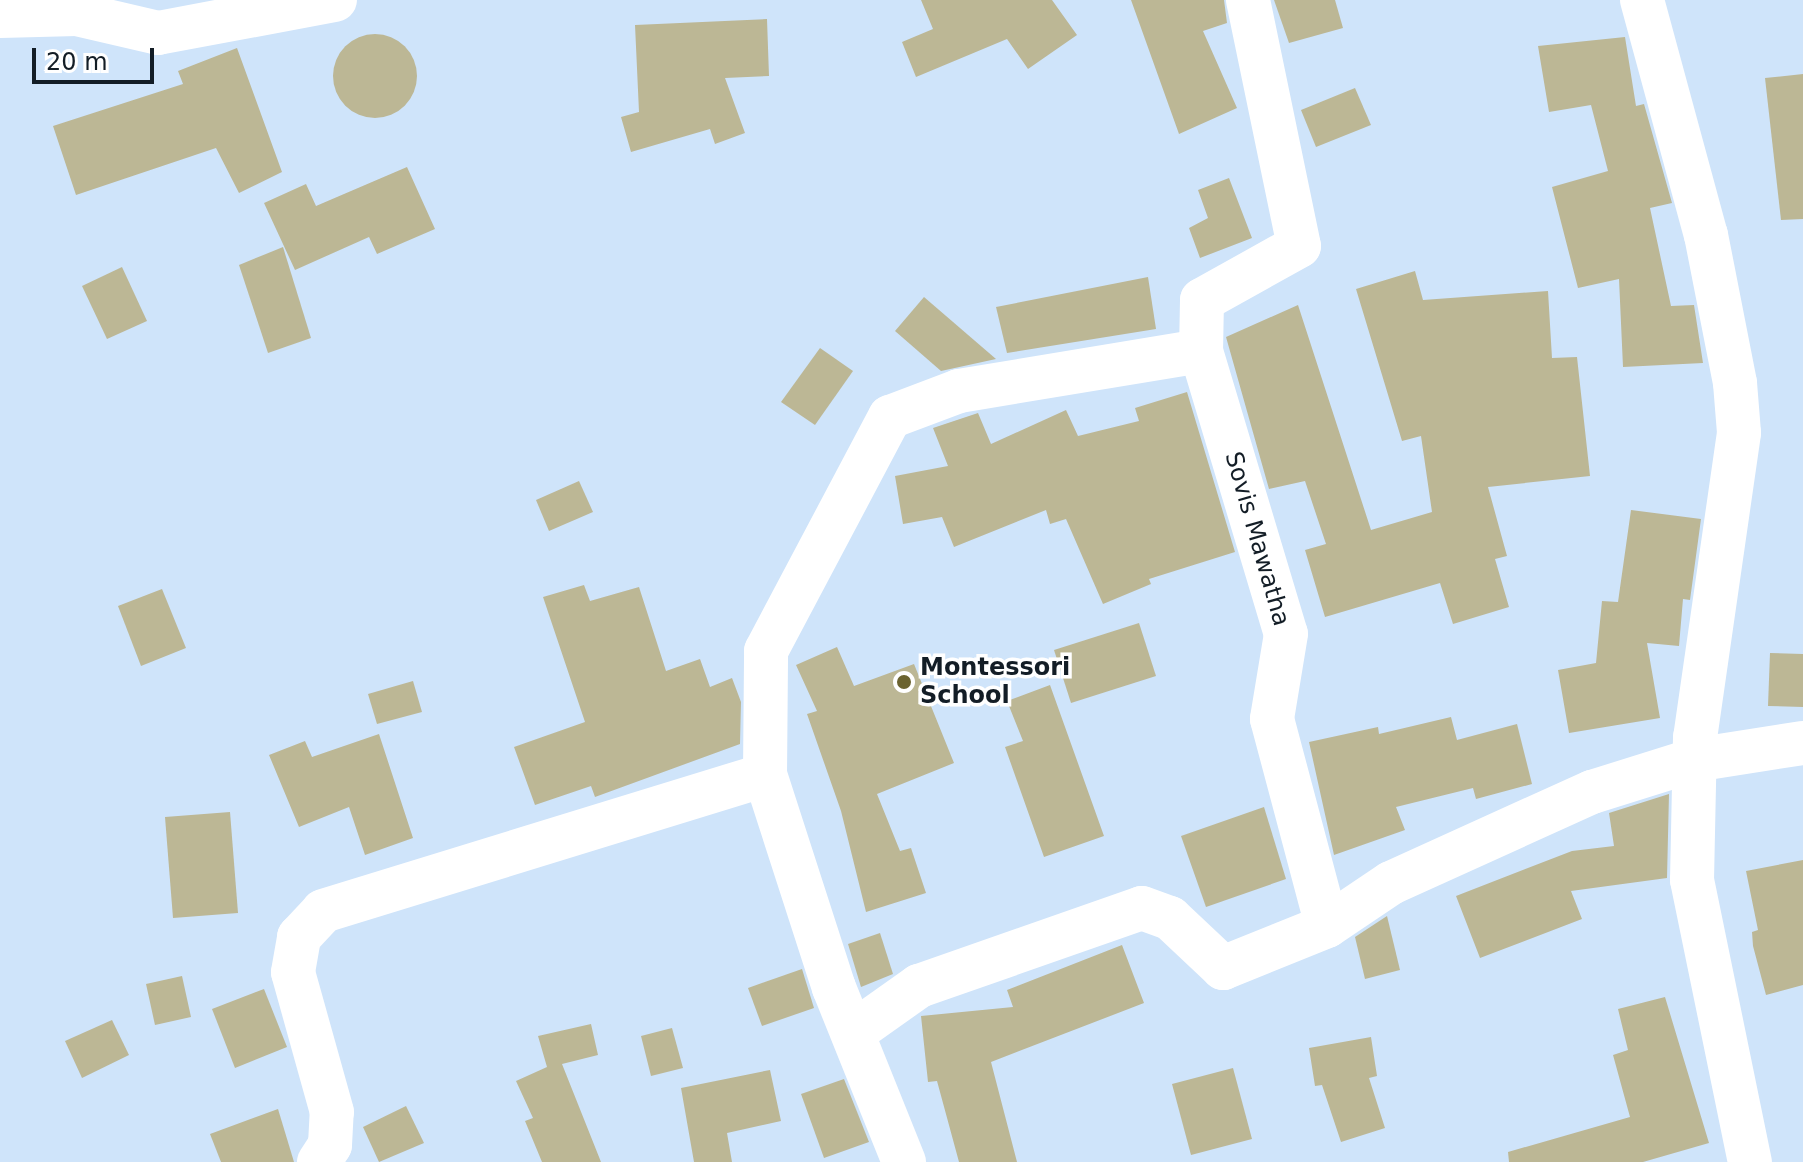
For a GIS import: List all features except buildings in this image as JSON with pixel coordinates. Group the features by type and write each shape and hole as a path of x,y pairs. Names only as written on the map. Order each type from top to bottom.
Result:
{"street":[{"path":"0,16 77,14 158,33 335,0"},
{"name":"Sovis Mawatha","path":"1248,0 1299,246 1202,300 1201,351 1286,634 1272,719 1327,926"},
{"path":"1642,0 1726,318 1738,420 1703,656 1694,760 1692,880 1750,1162"},
{"path":"904,1162 834,988 765,775 766,651 890,417 959,391 1201,351"},
{"path":"854,1032 919,986 1142,908 1170,918 1223,968 1327,926 1391,883 1577,798 1694,760 1803,743"},
{"path":"319,1162 330,1145 332,1112 293,972 299,937 323,911 765,775"}],"place":[{"name":"Montessori School","path":"904,682"}]}
